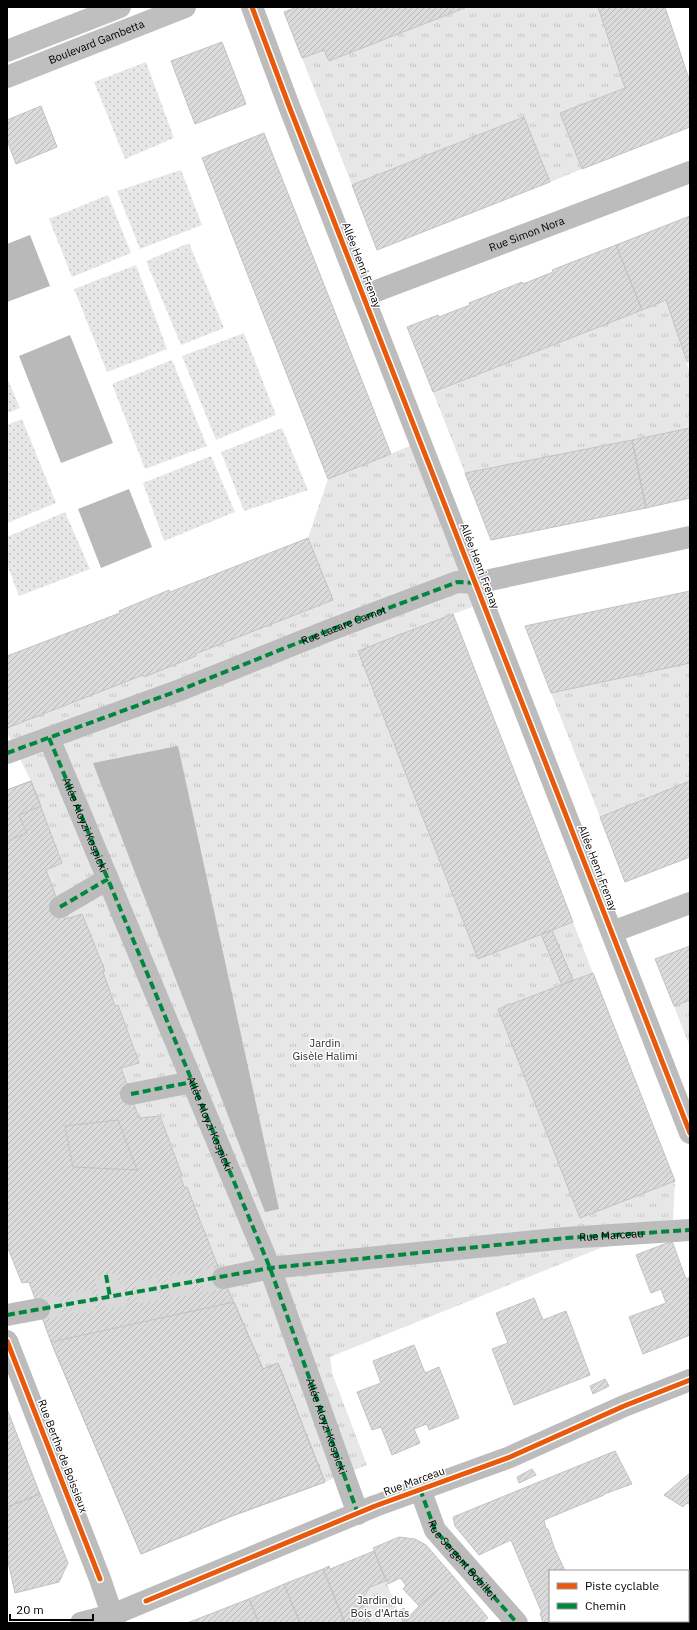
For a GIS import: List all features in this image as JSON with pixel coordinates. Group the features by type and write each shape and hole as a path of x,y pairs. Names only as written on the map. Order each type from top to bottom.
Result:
{"street":[{"path":"7,51 120,7"},
{"name":"Boulevard Gambetta","path":"7,77 185,7"},
{"name":"Allée Henri Frenay","path":"252,7 363,296 690,1133"},
{"name":"Rue Simon Nora","path":"363,296 690,172"},
{"name":"Rue Lazare Carnot","path":"7,753 180,690 330,630 457,582 476,584 690,537"},
{"name":"Allée Aloyzi Kospicki","path":"49,738 270,1268 358,1514"},
{"path":"60,907 108,879"},
{"path":"612,932 690,903"},
{"path":"131,1094 192,1082"},
{"name":"Rue Marceau","path":"223,1278 270,1268 566,1238 690,1230"},
{"path":"7,1315 39,1309"},
{"name":"Rue Berthe de Boissieux","path":"7,1341 114,1619"},
{"name":"Rue Marceau","path":"81,1623 114,1619 358,1514 420,1489 510,1457 624,1406 690,1380"},
{"name":"Rue Sergent Bobillot","path":"420,1489 435,1530 516,1623"}],"green space":[{"path":"467,7 598,7 625,88 560,113 582,169 550,182 524,117 352,185 302,58 324,50 329,61"},
{"path":"146,62 174,138 125,159 94,82"},
{"path":"181,170 202,225 140,249 117,191"},
{"path":"108,195 131,253 72,277 49,219"},
{"path":"189,243 224,328 181,345 146,261"},
{"path":"136,265 167,349 107,372 74,289"},
{"path":"666,300 690,373 690,428 465,473 433,392"},
{"path":"244,333 276,415 216,440 182,356"},
{"path":"172,360 207,446 145,469 112,384"},
{"path":"7,378 20,408 7,413"},
{"path":"22,419 56,503 7,523 7,425"},
{"path":"282,428 308,490 244,511 221,452"},
{"name":"Jardin Gisèle Halimi","path":"420,442 483,603 453,614 478,959 573,922 593,973 498,1009 580,1217 675,1181 672,1241 603,1247 330,1357 332,1373 367,1465 325,1482 278,1364 263,1369 217,1264 195,1207 191,1207 180,1175 182,1174 160,1116 139,1118 121,1068 139,1063 118,1005 115,1006 103,972 105,971 82,914 65,919 46,870 62,863 31,781 7,733 7,728 332,600 308,538 328,479"},
{"path":"211,456 235,512 164,541 143,483"},
{"path":"65,512 90,569 19,596 7,564 7,537"},
{"path":"690,663 690,762 688,763 690,770 690,781 600,817 551,693"},
{"path":"690,1000 690,1047 674,1006"},
{"name":"Jardin du Bois d'Artas","path":"386,1581 403,1623 370,1623 361,1601 370,1587"}],"shaded area":[{"path":"30,235 50,286 7,302 7,244"},
{"path":"70,335 113,443 61,463 19,356"},
{"path":"129,489 152,547 101,568 78,509"},
{"path":"178,746 279,1209 265,1212 93,763"}],"building":[{"path":"297,7 467,7 329,61 324,50 302,58 284,12"},
{"path":"598,7 665,7 690,82 690,127 582,169 560,113 625,88"},
{"path":"222,42 246,104 195,124 171,61"},
{"path":"41,106 57,147 16,164 7,140 7,120"},
{"path":"524,117 550,182 377,250 352,185"},
{"path":"264,133 391,454 328,479 202,158"},
{"path":"690,216 690,361 687,362 666,300 642,310 616,245"},
{"path":"616,245 642,310 433,392 407,327 470,305 469,303 522,282 523,284 553,272 552,270"},
{"path":"690,428 690,498 646,508 632,440"},
{"path":"632,440 646,508 491,540 465,473"},
{"path":"308,538 333,600 195,654 196,656 144,677 143,675 7,728 7,656 120,613 119,611 169,590 170,592"},
{"path":"690,591 690,663 551,693 525,626"},
{"path":"453,614 573,922 478,959 358,651"},
{"path":"31,781 41,806 19,815 27,833 7,841 7,790"},
{"path":"31,781 62,863 46,870 60,907 65,919 82,914 105,971 103,972 115,1006 118,1005 139,1063 121,1068 139,1118 160,1116 182,1175 180,1175 184,1187 187,1187 217,1264 263,1369 278,1363 325,1482 232,1516 141,1554 51,1342 29,1282 22,1283 7,1246 7,790"},
{"path":"690,781 690,857 625,882 600,817"},
{"path":"552,930 573,980 562,985 541,934"},
{"path":"690,946 690,1000 674,1006 655,959"},
{"path":"593,973 675,1181 580,1218 498,1009"},
{"path":"118,1120 137,1170 73,1167 65,1126"},
{"path":"672,1241 686,1279 690,1277 690,1335 643,1354 629,1317 666,1303 661,1289 651,1293 636,1255"},
{"path":"534,1298 543,1320 566,1311 590,1375 514,1405 492,1349 508,1343 496,1313"},
{"path":"234,1302 263,1369 278,1363 325,1482 232,1516 141,1554 51,1342"},
{"path":"414,1345 425,1373 439,1367 459,1418 429,1430 427,1424 414,1429 420,1443 392,1455 381,1427 372,1430 357,1392 381,1383 373,1361"},
{"path":"605,1379 609,1386 593,1394 590,1386"},
{"path":"7,1409 40,1494 7,1507"},
{"path":"615,1451 632,1484 604,1494 544,1520 546,1529 548,1529 565,1570 549,1570 549,1622 590,1623 543,1623 540,1613 542,1613 511,1540 479,1555 455,1526 453,1517"},
{"path":"532,1469 536,1475 519,1483 517,1477"},
{"path":"690,1473 690,1505 687,1503 683,1507 664,1495"},
{"path":"40,1494 68,1563 59,1582 15,1593 7,1557 7,1507"},
{"path":"399,1537 415,1539 426,1545 453,1576 419,1606 403,1589 406,1585 400,1578 388,1584 373,1548"},
{"path":"374,1551 386,1581 370,1587 361,1601 370,1623 345,1623 323,1569 329,1566 330,1569"},
{"path":"323,1569 345,1623 300,1623 284,1584"},
{"path":"453,1576 488,1618 482,1623 403,1623 419,1606"},
{"path":"284,1584 300,1623 259,1623 249,1599"},
{"path":"690,1584 690,1621 689,1620"},
{"path":"249,1599 259,1623 187,1623 223,1609"},
{"path":"404,1608 407,1617 403,1622 399,1611"}],"tunnel":[{"path":"106,1275 110,1297"},
{"path":"39,1309 223,1278"}],"marked path":[{"path":"7,753 180,690 330,630 457,582 476,583"},
{"path":"49,738 270,1268 358,1514"},
{"path":"60,907 108,879"},
{"path":"131,1094 192,1082"},
{"path":"7,1315 270,1268 566,1238 690,1230"},
{"path":"106,1275 110,1297"},
{"path":"420,1489 435,1530 517,1623"}],"cycle path":[{"path":"252,7 289,106 690,1133"},
{"path":"7,1341 100,1579"},
{"path":"146,1601 375,1506 510,1457 624,1406 690,1380"}]}
